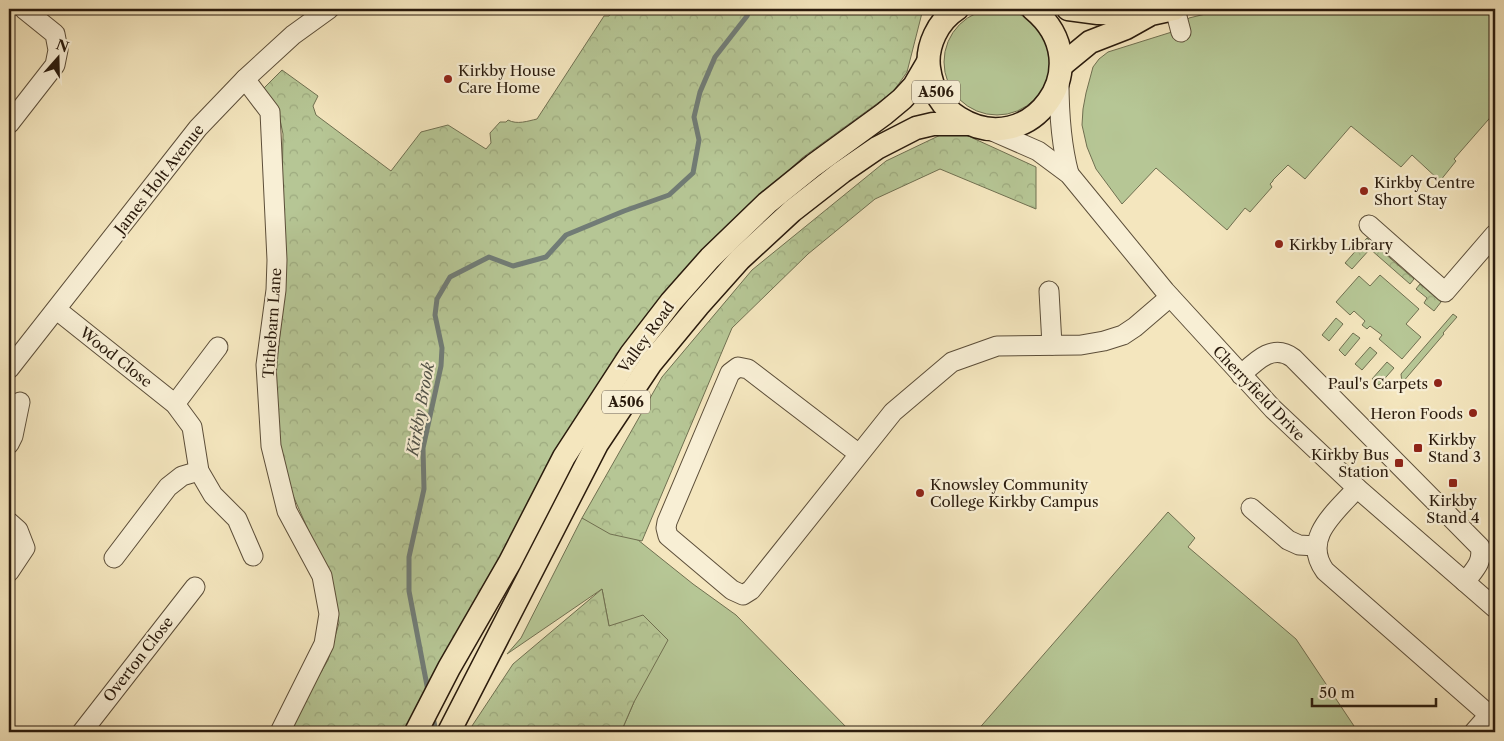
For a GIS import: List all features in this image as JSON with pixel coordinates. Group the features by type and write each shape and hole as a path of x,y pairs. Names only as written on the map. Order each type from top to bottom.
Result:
{"main road":[{"name":"A506","path":"957,9 941,18 931,44 928,62 931,81 939,99 952,114 979,127 1012,127 1033,118 1049,102 1060,73 1090,42 1126,28 1151,14"},
{"path":"1033,9 1044,18 1054,32 1060,48 1060,73"},
{"name":"A506","path":"1068,9 1098,13 1151,14 1175,9"},
{"name":"Valley Road","path":"418,729 449,668 510,562 564,457 631,354 671,302 710,258 767,203 902,99 914,86 928,62"},
{"name":"Valley Road","path":"452,725 597,444 651,363 698,306 740,259 792,211 842,172 877,148 907,131 933,124 979,127"}],"street":[{"path":"9,124 55,65 58,50 55,34 24,9"},
{"name":"James Holt Avenue","path":"9,369 198,128 245,79 293,35 329,9"},
{"path":"1175,9 1181,32"},
{"name":"Cherryfield Drive","path":"1060,73 1059,106 1069,174"},
{"name":"Tithebarn Lane","path":"245,79 270,112 277,260 276,290 266,365 271,446 287,511 322,576 329,614 324,644 280,732"},
{"name":"Cherryfield Drive","path":"979,127 1025,144 1038,151 1069,174 1170,297 1272,409 1356,488 1495,608"},
{"path":"1369,225 1445,292 1495,234"},
{"path":"1049,291 1052,344"},
{"path":"859,454 748,369 738,367 730,373 674,506 666,528 668,536 732,590 743,595 751,590 893,412 952,362 997,346 1081,345 1104,341 1122,334 1148,317 1170,297"},
{"name":"Wood Close","path":"56,310 175,404 192,427 200,471 213,495 237,519 253,556"},
{"path":"175,404 212,369 218,347"},
{"path":"1241,375 1267,354 1282,352 1293,358 1480,547 1482,554 1480,562 1465,582"},
{"path":"9,444 13,436 20,402"},
{"path":"114,558 168,487 182,476 200,471"},
{"path":"1356,488 1320,533 1316,546 1318,559 1325,571 1492,717 1474,732"},
{"path":"1250,508 1288,540 1299,544 1316,546"},
{"path":"9,522 18,530 25,548 9,572"},
{"name":"Overton Close","path":"82,732 195,587"}],"green space":[{"path":"613,9 923,9 907,72 893,92 802,158 739,217 675,282 406,732 286,732 328,660 339,623 333,586 291,491 280,445 274,400 285,275 282,197 283,134 278,110 263,89 282,70 318,96 313,106 316,115 391,171 421,132 448,125 486,149 491,143 490,133 500,122 508,120 522,122 537,119 604,16 609,16"},
{"path":"997,9 1017,13 1035,24 1046,42 1050,62 1046,82 1035,100 1017,111 997,115 977,111 959,100 948,82 944,62 948,42 959,24 977,13"},
{"path":"1226,9 1495,9 1495,112 1454,159 1456,161 1440,181 1412,155 1401,167 1351,126 1305,179 1288,165 1273,180 1270,184 1272,187 1250,212 1245,208 1227,230 1156,168 1122,204 1096,169 1087,147 1082,125 1086,93 1093,67 1108,52 1175,31 1189,18"},
{"path":"953,129 1036,167 1036,209 940,169 875,199 808,254 732,328 642,541 610,534 582,518 662,377 752,270 886,161"},
{"path":"1367,238 1414,279 1410,284 1370,249 1352,269 1345,263"},
{"path":"1380,275 1419,309 1406,324 1421,337 1402,359 1379,339 1382,335 1370,326 1367,329 1362,325 1365,321 1354,311 1350,315 1336,302 1359,276 1370,286"},
{"path":"1420,284 1441,302 1434,311 1424,303 1427,298 1416,289"},
{"path":"1453,314 1457,317 1402,383 1401,374"},
{"path":"1336,318 1343,324 1329,341 1322,335"},
{"path":"1353,333 1360,338 1345,356 1339,350"},
{"path":"1370,347 1377,353 1362,370 1355,364"},
{"path":"1387,362 1394,368 1379,385 1372,379"},
{"path":"1168,512 1195,538 1188,547 1296,639 1358,732 976,732"},
{"path":"582,518 638,540 693,584 736,615 851,732 621,732 634,702 609,626 602,589 507,654 521,638"},
{"path":"602,589 609,626 643,615 668,640 634,702 621,732 468,732 513,664"}],"waterway":[{"name":"Kirkby Brook","path":"428,691 409,591 409,557 424,489 423,448 441,366 442,348 435,315 437,299 450,277 489,257 513,266 546,257 566,235 669,195 693,173 699,140 694,117 700,92 715,57 747,16 750,9"},
{"name":"Kirkby Brook","path":"433,717 436,732"}],"place":[{"name":"Kirkby House Care Home","path":"448,79"},
{"name":"Kirkby Centre Short Stay","path":"1364,191"},
{"name":"Kirkby Library","path":"1279,244"},
{"name":"Paul's Carpets","path":"1438,383"},
{"name":"Heron Foods","path":"1473,413"},
{"name":"Kirkby Stand 3","path":"1418,448"},
{"name":"Kirkby Bus Station","path":"1399,463"},
{"name":"Kirkby Stand 4","path":"1453,483"},
{"name":"Knowsley Community College Kirkby Campus","path":"920,493"}]}
